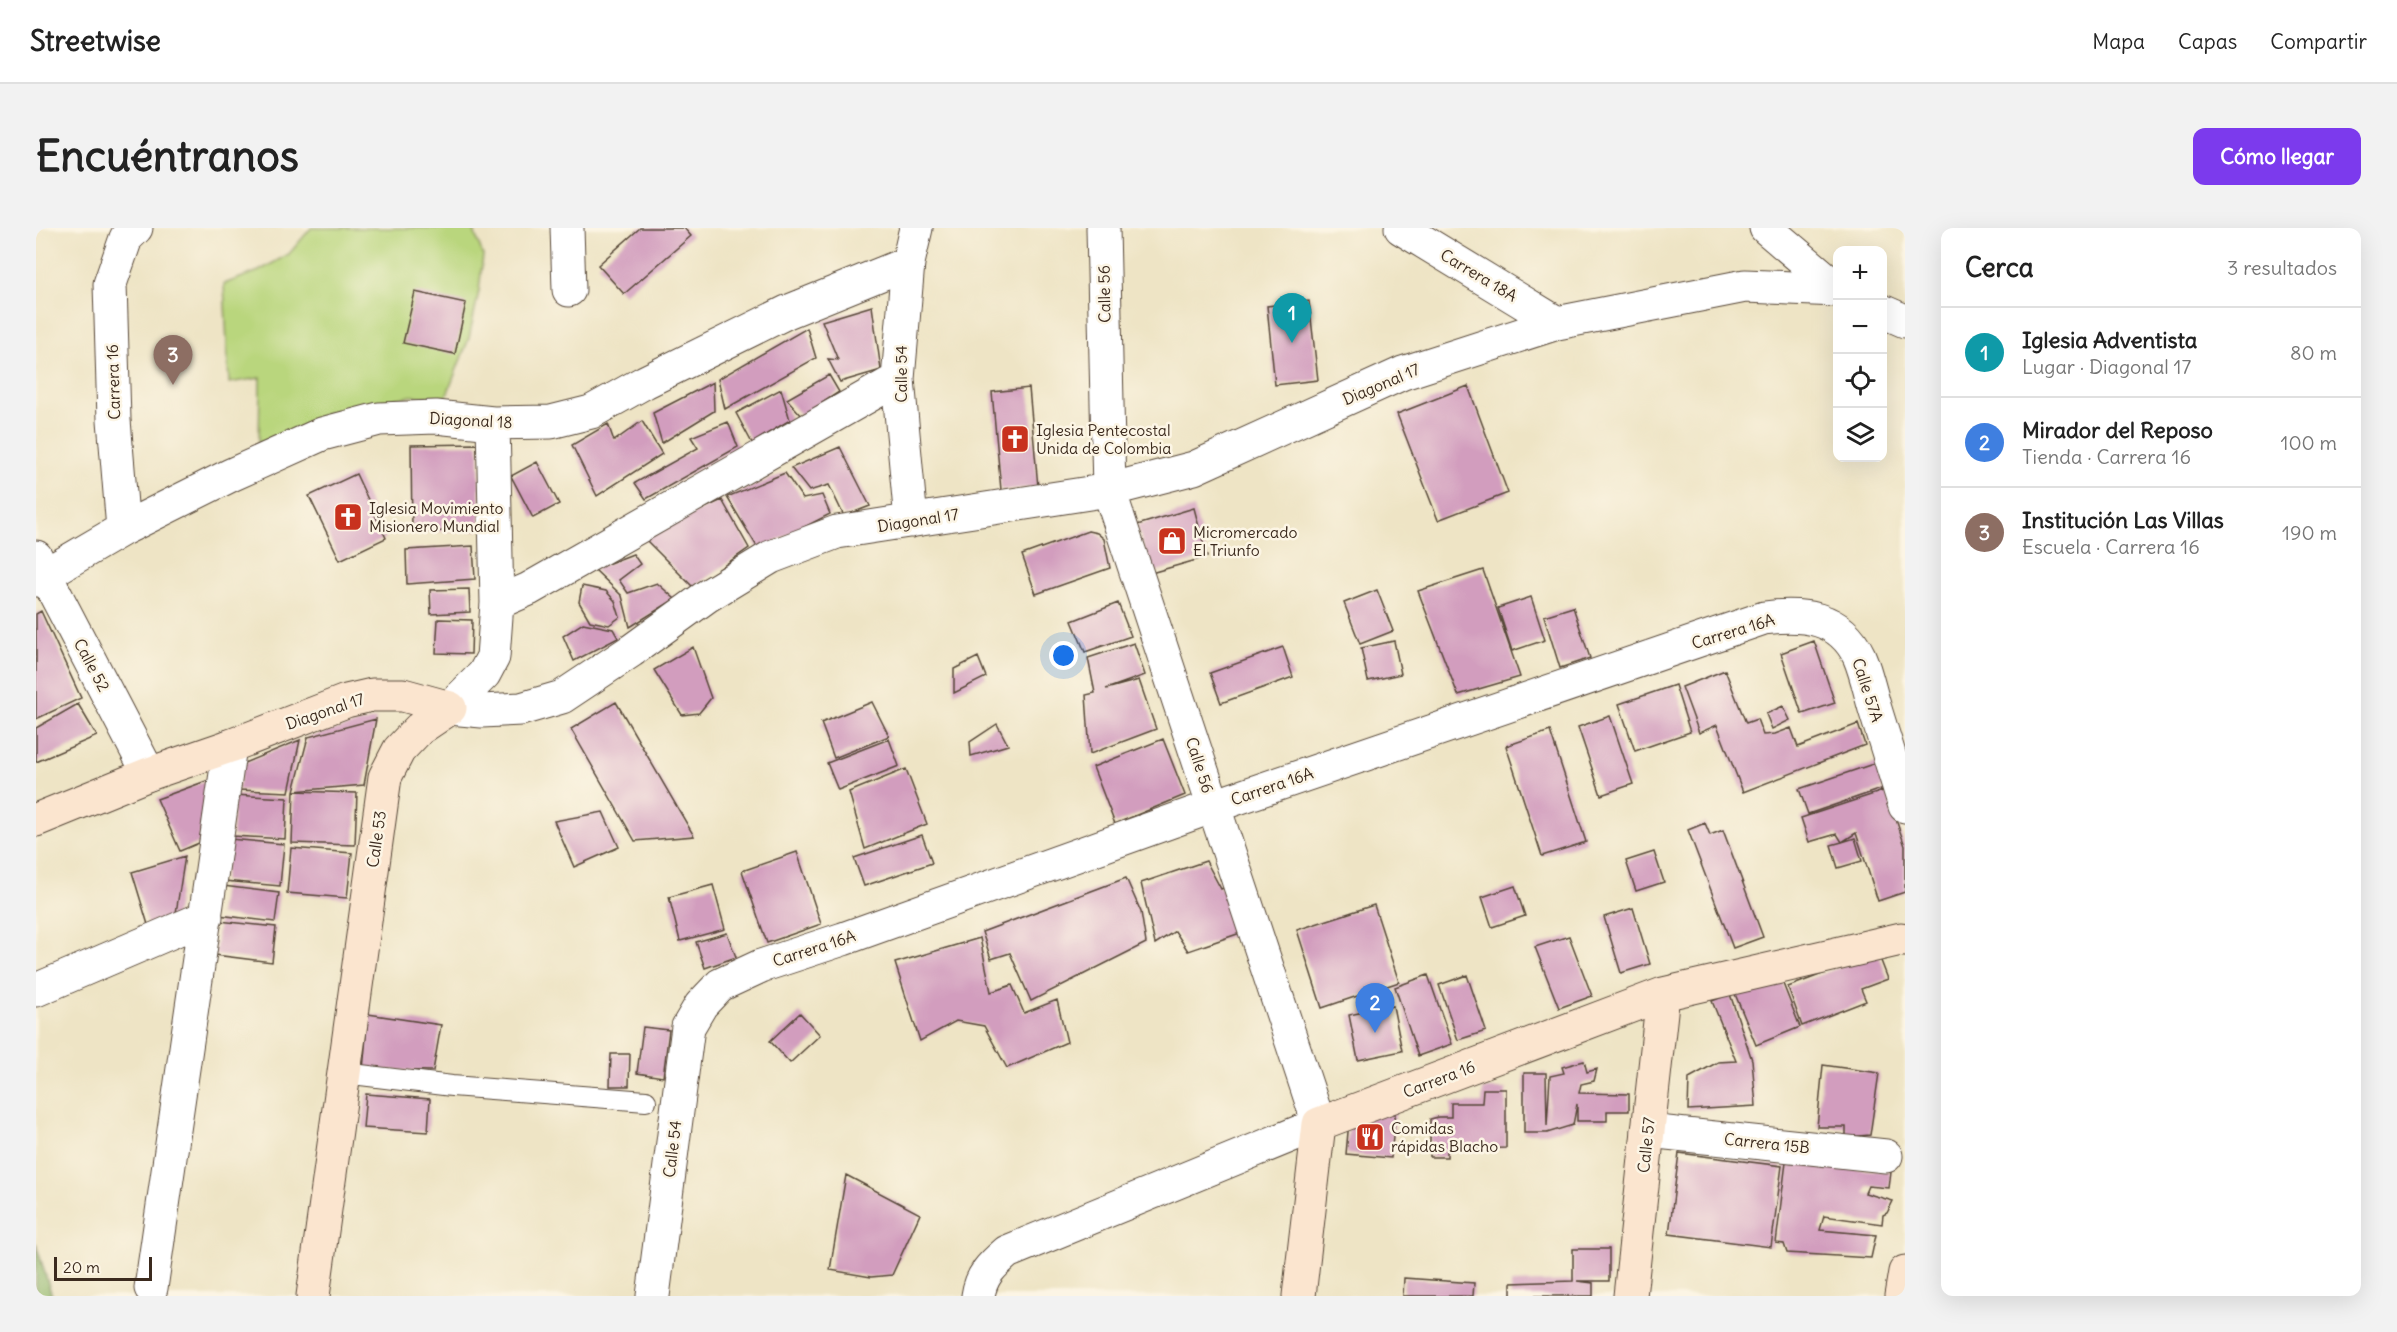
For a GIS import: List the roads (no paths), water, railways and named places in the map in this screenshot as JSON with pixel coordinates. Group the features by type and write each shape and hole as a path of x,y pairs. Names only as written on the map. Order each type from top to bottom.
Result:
{"street":[{"path":"567,228 569,290"},
{"name":"Calle 54","path":"911,521 898,379 908,263 916,228"},
{"name":"Calle 56","path":"1103,228 1109,490 1319,1124 1299,1296"},
{"name":"Carrera 18A","path":"1401,228 1557,323"},
{"path":"1766,228 1833,285"},
{"name":"Carrera 16","path":"123,529 114,420 110,284 131,233"},
{"name":"Diagonal 18","path":"39,571 231,475 322,434 379,419 436,417 493,423 551,422 591,412 645,382 787,312 908,263"},
{"name":"Diagonal 17","path":"36,820 149,774 230,746 346,701 372,695 403,695 450,708 482,711 521,709 562,697 707,596 771,556 837,532 1109,490 1194,468 1403,373 1557,323 1744,286 1833,289"},
{"path":"1887,313 1905,321"},
{"path":"497,603 529,589 898,379"},
{"name":"Calle 53","path":"313,1296 385,777 399,750 419,729 450,708 484,674 493,657 497,603 493,423"},
{"name":"Calle 52","path":"39,571 149,774"},
{"name":"Carrera 16A","path":"700,1005 720,985 761,966 843,939 1214,806 1764,618 1805,615 1823,621"},
{"name":"Calle 57A","path":"1823,621 1842,634 1858,655 1905,806"},
{"path":"151,1288 230,746"},
{"path":"36,990 206,917"},
{"name":"Carrera 16","path":"984,1281 1007,1252 1319,1124 1663,994 1901,939 1905,940"},
{"name":"Calle 57","path":"1630,1296 1663,994"},
{"name":"Calle 54","path":"653,1296 688,1027 700,1005"},
{"name":"Carrera 15B","path":"1648,1131 1886,1156"},
{"path":"1901,1296 1905,1272"}],"lane":[{"path":"344,1074 452,1086 646,1101"}],"place":[{"name":"Iglesia Adventista","path":"1292,343"},
{"name":"Institución Las Villas","path":"173,385"},
{"name":"Iglesia Pentecostal Unida de Colombia","path":"1015,439"},
{"name":"Iglesia Movimiento Misionero Mundial","path":"348,517"},
{"name":"Micromercado El Triunfo","path":"1172,541"},
{"name":"Mirador del Reposo","path":"1375,1033"},
{"name":"Comidas rápidas Blacho","path":"1370,1137"}]}
